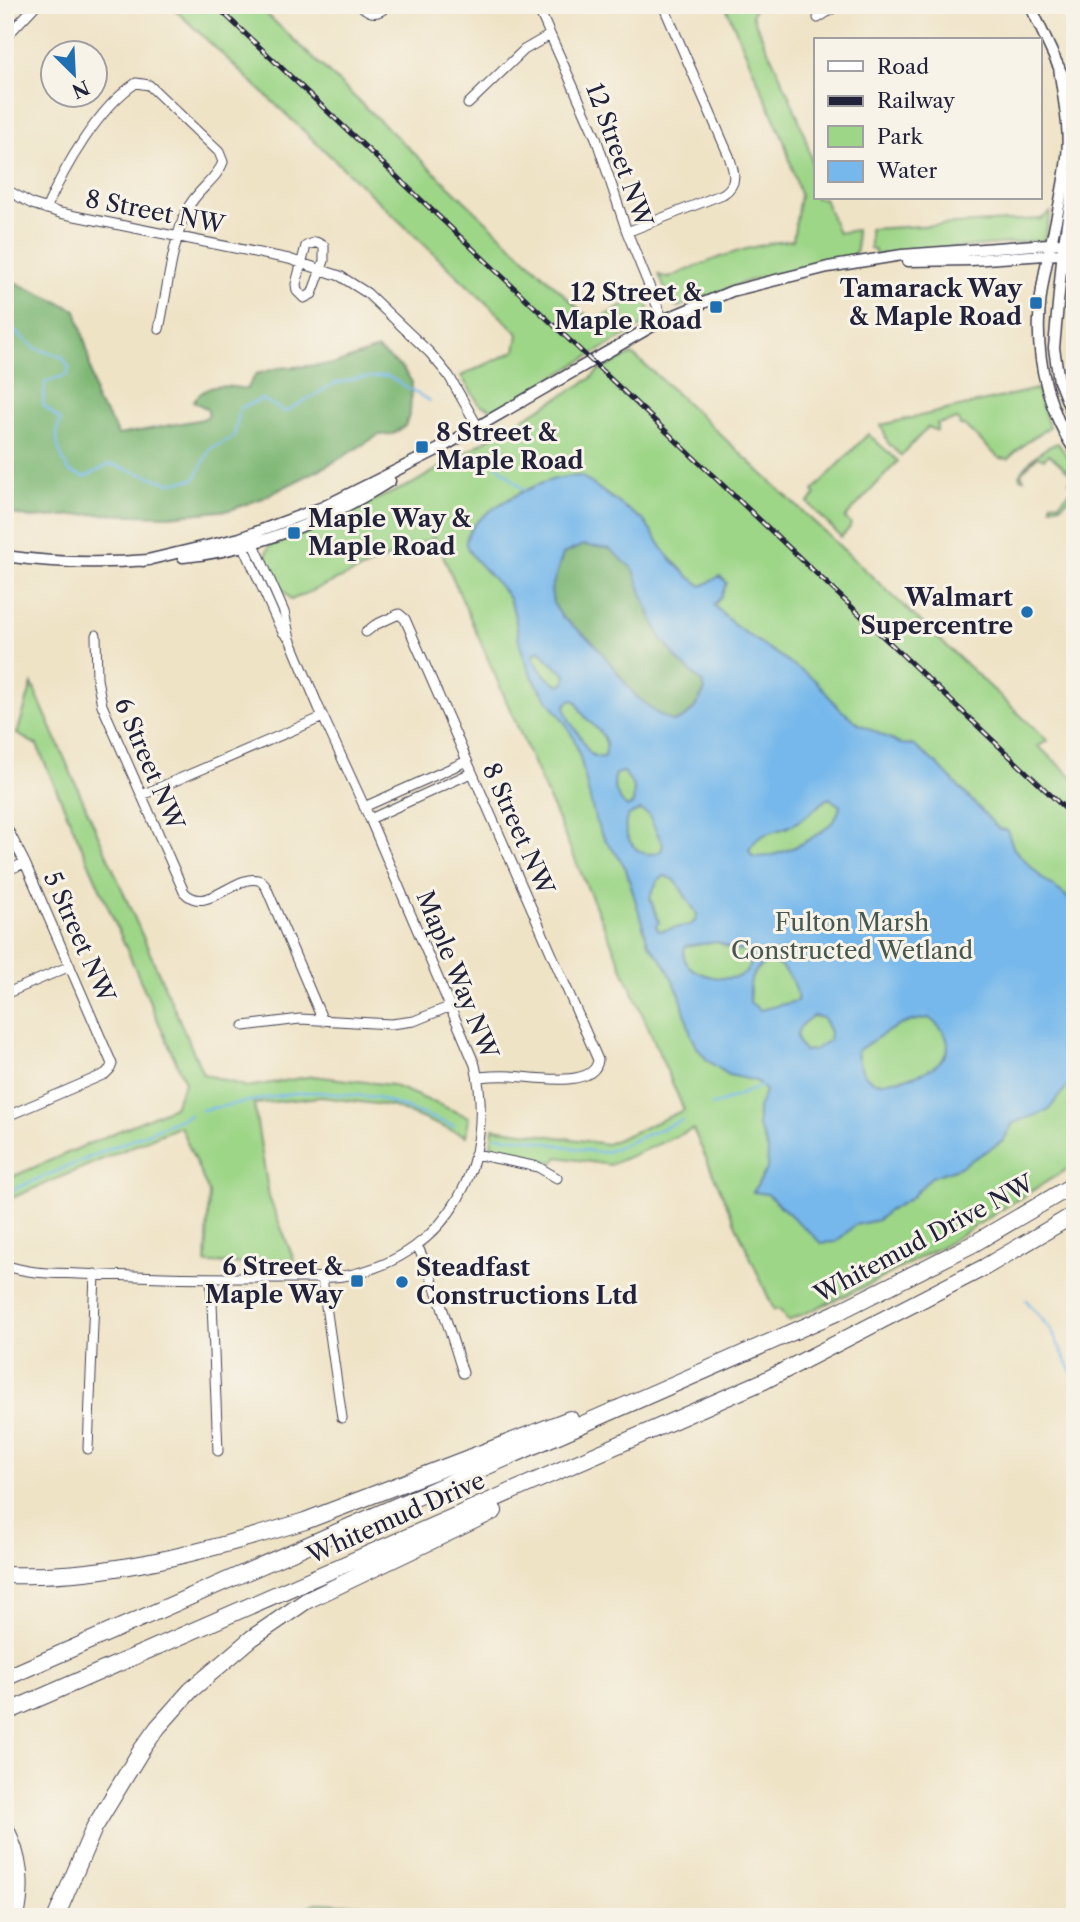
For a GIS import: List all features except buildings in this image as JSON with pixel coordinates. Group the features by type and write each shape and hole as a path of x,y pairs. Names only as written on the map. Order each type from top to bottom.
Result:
{"highway":[{"name":"Whitemud Drive NW","path":"793,1332 938,1262 1075,1183"},
{"name":"Whitemud Drive NW","path":"804,1360 974,1273 1073,1215"},
{"name":"Whitemud Drive","path":"5,1678 793,1332"},
{"path":"5,1575 51,1576 104,1571 163,1560 305,1521 761,1345"},
{"name":"Whitemud Drive","path":"5,1713 685,1416 804,1360"},
{"path":"56,1917 94,1828 142,1749 191,1690 252,1638 328,1590 613,1455 685,1416"},
{"path":"5,1827 20,1871 20,1898 16,1917"}],"street":[{"path":"5,38 36,5"},
{"path":"360,5 369,12 379,13 389,5"},
{"name":"12 Street NW","path":"537,5 596,138 627,232 663,320"},
{"path":"627,232 723,194 732,188 735,175 663,5"},
{"path":"818,18 838,5"},
{"path":"1030,5 1059,67 1075,112"},
{"path":"468,104 524,50 550,35"},
{"path":"1059,67 1068,135 1054,348 1059,381 1075,421"},
{"path":"46,209 64,172 88,134 136,83 149,85 219,152 223,162 219,171 190,204 178,236 159,329"},
{"path":"1075,172 1061,249 1038,318 1039,344 1051,401 1075,451"},
{"name":"8 Street NW","path":"5,189 46,209 302,262 322,269 359,288 424,346 449,376 478,427"},
{"path":"321,243 326,253 322,269 312,294 304,298 299,295 296,287 302,262 309,244 321,243"},
{"path":"5,556 84,562 144,561 247,540 323,507 439,449 663,320 732,291 795,274 864,261 937,252 1061,249"},
{"name":"Maple Way NW","path":"5,1265 42,1273 322,1278 370,1269 417,1245 451,1212 468,1179 481,1125 478,1077 472,1055 290,639 277,621 247,540"},
{"name":"8 Street NW","path":"366,632 399,614 409,628 576,1005 598,1063 593,1072 576,1078 509,1075 478,1077"},
{"name":"6 Street NW","path":"96,635 99,696 183,890 193,900 204,899 247,880 258,879 266,887 323,1021"},
{"path":"142,795 323,717"},
{"path":"364,807 467,761"},
{"path":"370,819 471,773"},
{"name":"5 Street NW","path":"5,824 25,863 111,1059 111,1067 105,1074 5,1117"},
{"path":"5,872 25,863"},
{"path":"5,994 70,966"},
{"path":"244,1026 293,1020 376,1025 402,1023 451,1006"},
{"path":"475,1154 538,1167 557,1178"},
{"path":"417,1245 435,1284 463,1373"},
{"path":"88,1449 95,1275"},
{"path":"211,1278 218,1451"},
{"path":"322,1278 342,1418"}],"green space":[{"path":"170,5 257,5 592,321 626,304 635,287 641,287 650,311 645,324 497,410 490,411 490,408 480,405 461,376 515,351 518,335 516,331"},
{"path":"725,5 756,5 752,15 802,128 814,175 814,200 825,200 838,233 856,230 857,250 852,257 754,279 677,307 670,301 659,275 668,278 745,249 793,240 800,195 784,141"},
{"path":"1051,212 1044,240 875,255 875,250 870,248 870,229 1041,219"},
{"path":"5,278 76,310 87,349 96,401 118,435 203,419 209,415 207,409 193,401 205,390 217,386 247,389 256,374 278,368 335,364 377,349 402,368 412,382 410,413 405,426 393,434 379,435 332,463 263,498 230,510 169,516 94,514 31,518 5,512"},
{"name":"Fulton Marsh Constructed Wetland","path":"632,354 1048,741 1038,746 1075,779 1075,1164 948,1243 866,1286 788,1321 779,1309 774,1310 693,1129 610,1165 558,1157 554,1162 500,1154 491,1147 493,1128 607,1144 684,1110 435,537 291,600 272,573 267,559 270,546 412,484 590,379 598,371"},
{"path":"1037,389 1049,427 1008,459 999,458 965,426 960,426 958,419 937,424 937,431 928,427 901,456 888,443 881,425"},
{"path":"868,434 898,461 845,518 851,524 841,537 808,503 816,495 813,491"},
{"path":"1058,443 1075,468 1075,495 1061,505 1051,507 1051,502 1059,503 1074,488 1069,482 1073,476 1049,454 1044,459 1038,456 1021,473 1024,479 1019,475 1036,456"},
{"path":"583,545 610,548 635,570 660,636 679,661 703,682 705,690 702,696 693,710 684,717 673,722 656,713 635,695 595,644 562,617 553,603 551,590 563,554"},
{"path":"32,684 203,1074 247,1087 313,1076 392,1085 469,1117 466,1136 391,1106 321,1097 254,1104 269,1197 296,1265 206,1263 209,1193 180,1126 5,1201 5,1180 174,1107 185,1082 37,745 17,734"},
{"path":"315,1903 364,1905 402,1917 287,1917"}],"water":[{"path":"581,476 644,521 668,556 688,576 702,586 720,576 727,583 714,605 734,625 815,680 840,709 861,725 901,744 913,745 937,764 999,829 1007,830 1014,849 1075,907 1075,1076 1048,1111 1013,1123 1003,1141 958,1168 931,1177 910,1199 878,1220 855,1225 836,1242 821,1243 767,1194 753,1192 767,1169 768,1150 758,1126 758,1109 765,1091 756,1081 729,1075 708,1061 698,1049 691,1035 680,995 665,964 648,943 626,869 599,829 573,737 529,670 509,599 467,547 470,531 491,510 549,481","holes":["583,545 610,549 634,570 660,636 679,661 702,682 705,690 692,710 673,722 656,713 635,695 595,644 562,617 553,603 551,590 563,554","540,650 566,675 565,683 560,685 551,681 533,658","571,700 576,701 585,717 603,737 606,743 604,757 595,756 589,751 567,715 565,705","624,772 634,787 633,804 627,807 624,804 614,783 616,774","829,798 840,806 837,816 830,824 798,846 772,855 752,856 749,850 758,839 802,819","640,810 648,814 663,845 661,851 653,854 639,851 626,832 627,817","665,876 675,880 697,914 696,920 690,925 659,931 656,926 659,922 650,897 658,880","717,942 734,950 745,949 753,959 744,974 727,978 704,975 687,964 684,956 686,946","770,962 781,967 796,989 797,1001 760,1010 750,1002 750,983 758,968","813,1016 823,1018 830,1032 829,1040 814,1050 804,1051 797,1036 800,1027","929,1018 942,1030 947,1041 947,1051 932,1068 920,1074 882,1082 871,1080 862,1070 857,1051 900,1025"]}],"waterway":[{"path":"5,323 35,348 62,357 69,367 67,375 45,382 43,405 60,420 57,440 60,453 70,472 85,477 110,464 170,483 195,479 210,449 234,437 240,408 262,399 285,412 334,384 359,378 388,376 430,401"},
{"path":"495,463 524,490"},
{"path":"712,1106 761,1086"},
{"path":"202,1110 288,1094 314,1092 376,1097 454,1126"},
{"path":"5,1193 190,1115"},
{"path":"497,1136 606,1152 682,1120"},
{"path":"1026,1300 1051,1330 1075,1378"}],"railway":[{"path":"215,5 1075,818"}],"place":[{"name":"Tamarack Way & Maple Road","path":"1036,303"},
{"name":"12 Street & Maple Road","path":"716,307"},
{"name":"8 Street & Maple Road","path":"422,447"},
{"name":"Maple Way & Maple Road","path":"294,533"},
{"name":"Walmart Supercentre","path":"1027,612"},
{"name":"6 Street & Maple Way","path":"357,1281"},
{"name":"Steadfast Constructions Ltd","path":"402,1282"}]}
